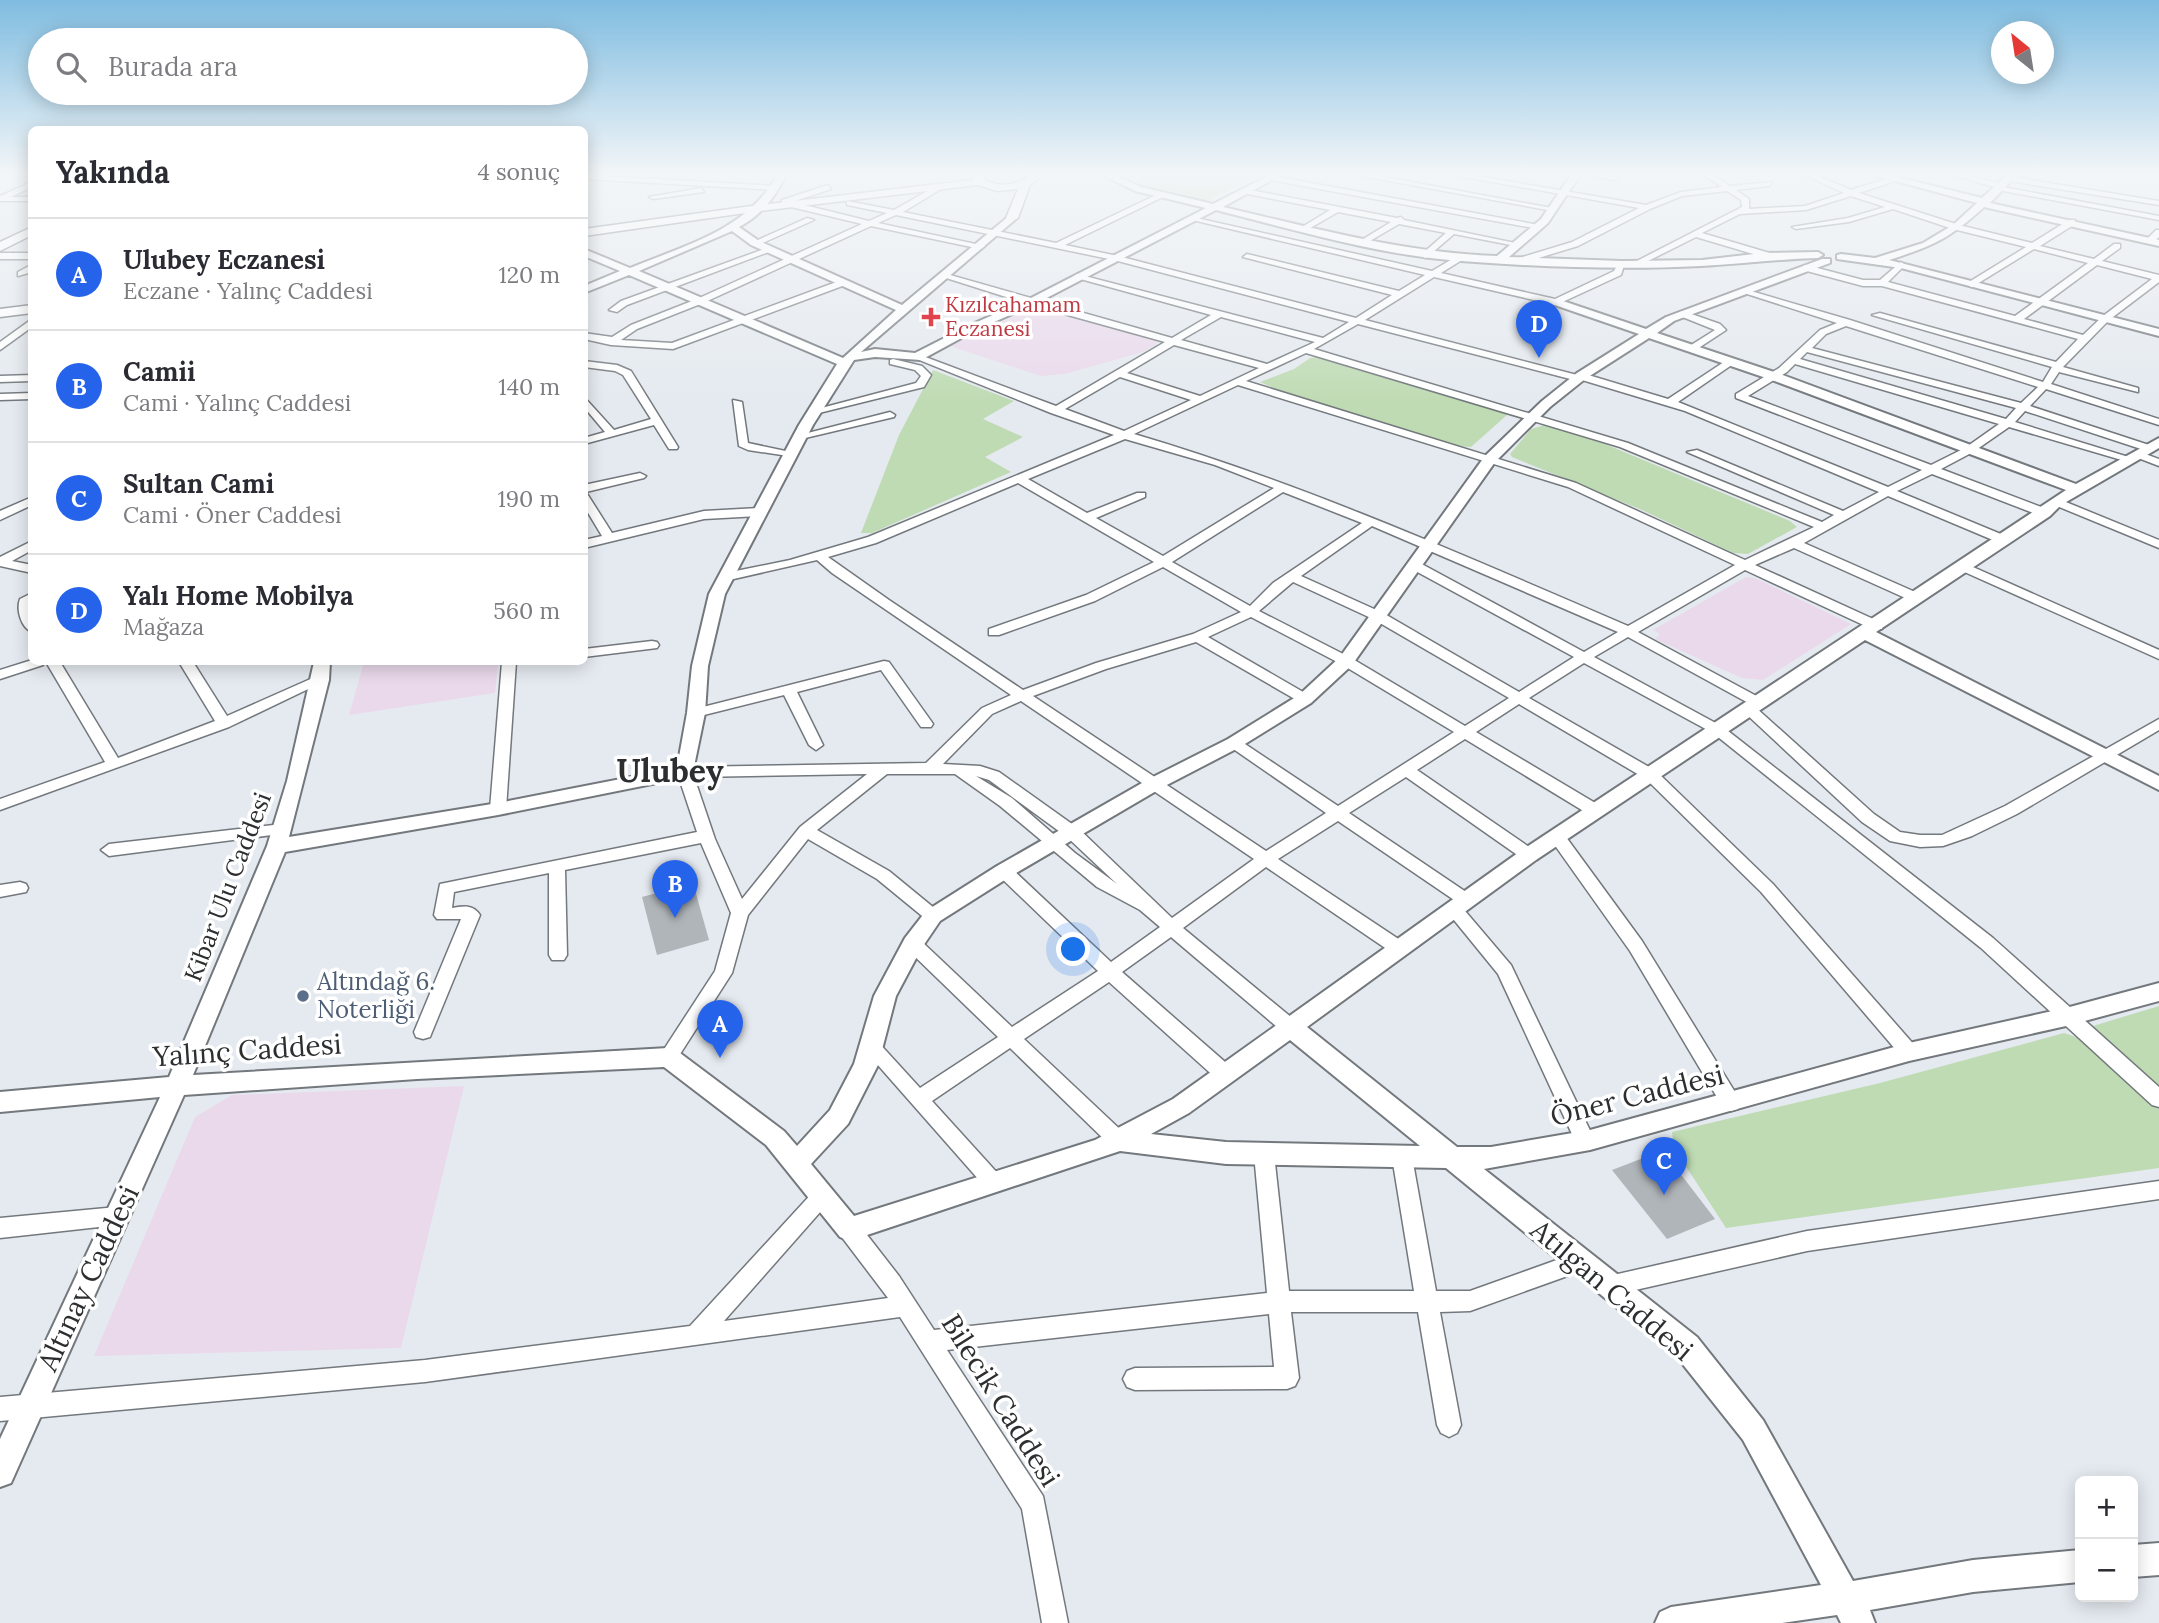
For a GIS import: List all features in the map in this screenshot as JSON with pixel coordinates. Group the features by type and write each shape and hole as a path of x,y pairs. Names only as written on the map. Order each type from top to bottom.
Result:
{"main road":[{"path":"0,313 28,310"}],"street":[{"path":"588,288 676,251"},
{"path":"614,310 624,303 769,251"},
{"path":"773,251 904,310"},
{"path":"598,352 634,327 701,301 809,251"},
{"path":"740,913 706,836 685,772 696,713 700,666 717,594 801,436 847,360 975,251"},
{"path":"1084,251 1580,377 1670,403 2004,540"},
{"path":"917,357 1129,251"},
{"path":"1332,251 1556,302 1773,376 2079,490"},
{"path":"1404,251 1459,258 1622,264 1702,263 1770,256 1878,260 2159,333"},
{"path":"1426,255 1431,251"},
{"path":"1500,259 1509,251"},
{"path":"1522,260 1553,251"},
{"path":"1635,264 1662,251"},
{"path":"1752,251 1770,256"},
{"path":"1878,260 1908,251"},
{"path":"1972,284 2030,251"},
{"path":"2052,251 2159,278"},
{"path":"2016,320 2110,251"},
{"path":"588,254 847,360 874,353 917,357 1055,411 1219,463 1428,544 1628,631 1753,706 1873,822 1896,837 1920,841 1943,840 1966,832 2011,810 2159,724"},
{"path":"0,257 28,256"},
{"path":"1247,257 1399,295"},
{"path":"725,577 872,540 1124,435 1324,341 1459,258"},
{"path":"796,1164 839,1117 866,1065 885,996 913,944 933,916 1004,871 1156,783 1234,743 1305,699 1346,661 1490,459 1546,404 1580,377 1646,334 1683,314 1829,258"},
{"path":"1556,302 1618,272 1622,264"},
{"path":"1882,283 1901,265"},
{"path":"1806,268 1863,283 1882,283 2085,338"},
{"path":"21,274 28,270"},
{"path":"946,275 1031,302 1269,368"},
{"path":"1077,277 1324,341"},
{"path":"918,1100 1110,972 1267,858 1517,698 1745,565 1794,543 1969,450 2009,422 2085,338 2106,318 2159,278"},
{"path":"598,352 673,346 842,283"},
{"path":"1747,290 2159,422"},
{"path":"1055,411 1219,314"},
{"path":"1683,314 1721,329 1691,349"},
{"path":"1877,315 2134,390"},
{"path":"1847,322 1824,332 1794,360 1740,396 1932,471 2159,544"},
{"path":"0,347 28,325"},
{"path":"0,335 15,335"},
{"path":"1806,349 2023,407 2146,453"},
{"path":"1306,350 1624,445 1824,527"},
{"path":"598,352 626,373 673,447"},
{"path":"1794,360 2009,422 2146,453"},
{"path":"815,411 920,385 925,380 926,375 918,368 893,362"},
{"path":"1670,403 1730,362"},
{"path":"1121,374 1200,400"},
{"path":"0,379 28,381"},
{"path":"1238,382 1572,485 1745,565 1871,629 2159,784"},
{"path":"15,397 28,385"},
{"path":"0,397 28,396"},
{"path":"737,402 743,444 791,455"},
{"path":"588,405 611,433"},
{"path":"801,436 890,415"},
{"path":"588,440 657,421"},
{"path":"1693,452 1843,515"},
{"path":"882,770 806,831 740,913 723,973 668,1057 775,1139 849,1229 1102,1148 1181,1106 1529,855 1964,567 2050,507 2146,453"},
{"path":"588,488 640,476"},
{"path":"1017,478 1251,612 1346,661 1596,811"},
{"path":"994,632 1062,610 1163,561 1283,487"},
{"path":"1089,517 1140,495"},
{"path":"0,516 28,502"},
{"path":"588,502 609,538"},
{"path":"588,543 704,515 759,512"},
{"path":"930,768 987,711 1101,666 1198,637 1251,612 1278,586 1372,521"},
{"path":"1794,543 1917,598"},
{"path":"0,562 28,547"},
{"path":"820,555 836,570 1400,948"},
{"path":"0,562 28,568"},
{"path":"1414,565 1718,730 1987,943 2159,1099"},
{"path":"1964,567 2159,655"},
{"path":"1293,577 1378,616 1651,775 1767,888 1909,1052"},
{"path":"28,600 25,602 28,618"},
{"path":"1198,637 1305,699"},
{"path":"588,653 652,645"},
{"path":"0,675 29,665"},
{"path":"55,665 114,764"},
{"path":"189,665 224,724"},
{"path":"498,809 514,665"},
{"path":"696,713 884,665 926,724"},
{"path":"0,805 224,724 321,671"},
{"name":"Kibar Ulu Caddesi","path":"177,1085 280,838 321,671"},
{"path":"789,690 816,745"},
{"path":"1234,743 1460,905 1505,970 1585,1141"},
{"path":"109,850 280,838 498,809 685,772 930,768 980,771 994,776 1073,833 1112,868 1147,907 1290,1027"},
{"path":"957,768 967,779 999,796 1053,844 1113,890 1147,907"},
{"path":"1407,770 1529,855"},
{"path":"806,831 883,876 933,916"},
{"path":"423,1032 471,915 466,912 443,915 446,888 706,836"},
{"path":"1557,837 1636,946 1731,1103"},
{"path":"557,866 558,955"},
{"path":"1004,871 1110,972 1225,1074"},
{"path":"0,891 20,888"},
{"path":"913,944 1118,1140"},
{"name":"Öner Caddesi","path":"1118,1140 1226,1153 1491,1158 1585,1141 1909,1052 2066,1017 2159,992"},
{"name":"Atılgan Caddesi","path":"1290,1027 1687,1347 1754,1430 1852,1611"},
{"path":"871,1047 994,1183"},
{"name":"Yalınç Caddesi","path":"0,1102 177,1085 362,1072 668,1057"},
{"name":"Altınay Caddesi","path":"0,1472 177,1085"},
{"path":"1135,1379 1287,1378 1264,1154"},
{"path":"1402,1157 1449,1425"},
{"path":"1609,1286 1807,1241 2159,1190"},
{"path":"696,1336 822,1196"},
{"path":"0,1228 117,1216"},
{"name":"Bilecik Caddesi","path":"849,1229 906,1306 1034,1505 1055,1623"},
{"path":"929,1341 1279,1302 1470,1301 1579,1262"},
{"path":"0,1409 425,1371 906,1306"},
{"path":"2138,1561 2159,1559"},
{"path":"1671,1623 1852,1611 1973,1576 2075,1566"}],"shaded area":[{"path":"1035,306 1155,341 1157,344 1143,352 1065,374 1041,376 950,346"},
{"path":"1746,577 1755,578 1851,624 1763,680 1742,678 1655,639 1660,634 1653,630"},
{"path":"363,665 498,665 495,693 349,715"},
{"path":"464,1086 401,1348 94,1356 195,1117 232,1095"}],"green space":[{"path":"1317,357 1507,415 1471,447 1455,446 1280,391 1260,382"},
{"path":"933,370 1014,401 983,419 1023,437 985,457 1011,472 872,533 861,533 899,435"},
{"path":"1545,425 1605,444 1790,521 1797,527 1748,554 1733,553 1642,510 1512,457 1510,454 1531,429"},
{"path":"2159,1006 2159,1086 2093,1026"},
{"path":"2064,1033 2091,1045 2103,1054 2159,1108 2159,1168 1726,1228 1674,1148 1672,1132 1880,1083"}],"building":[{"path":"693,883 709,940 657,955 642,897"},
{"path":"1651,1155 1673,1164 1715,1219 1667,1239 1612,1170"}],"place":[{"name":"Kızılcahamam Eczanesi","path":"931,317"},
{"name":"Yalı Home Mobilya","path":"1539,358"},
{"name":"Camii","path":"675,918"},
{"name":"Altındağ 6. Noterliği","path":"303,996"},
{"name":"Ulubey Eczanesi","path":"720,1058"},
{"name":"Sultan Cami","path":"1664,1195"}],"district":[{"name":"Ulubey","path":"670,771"}]}
